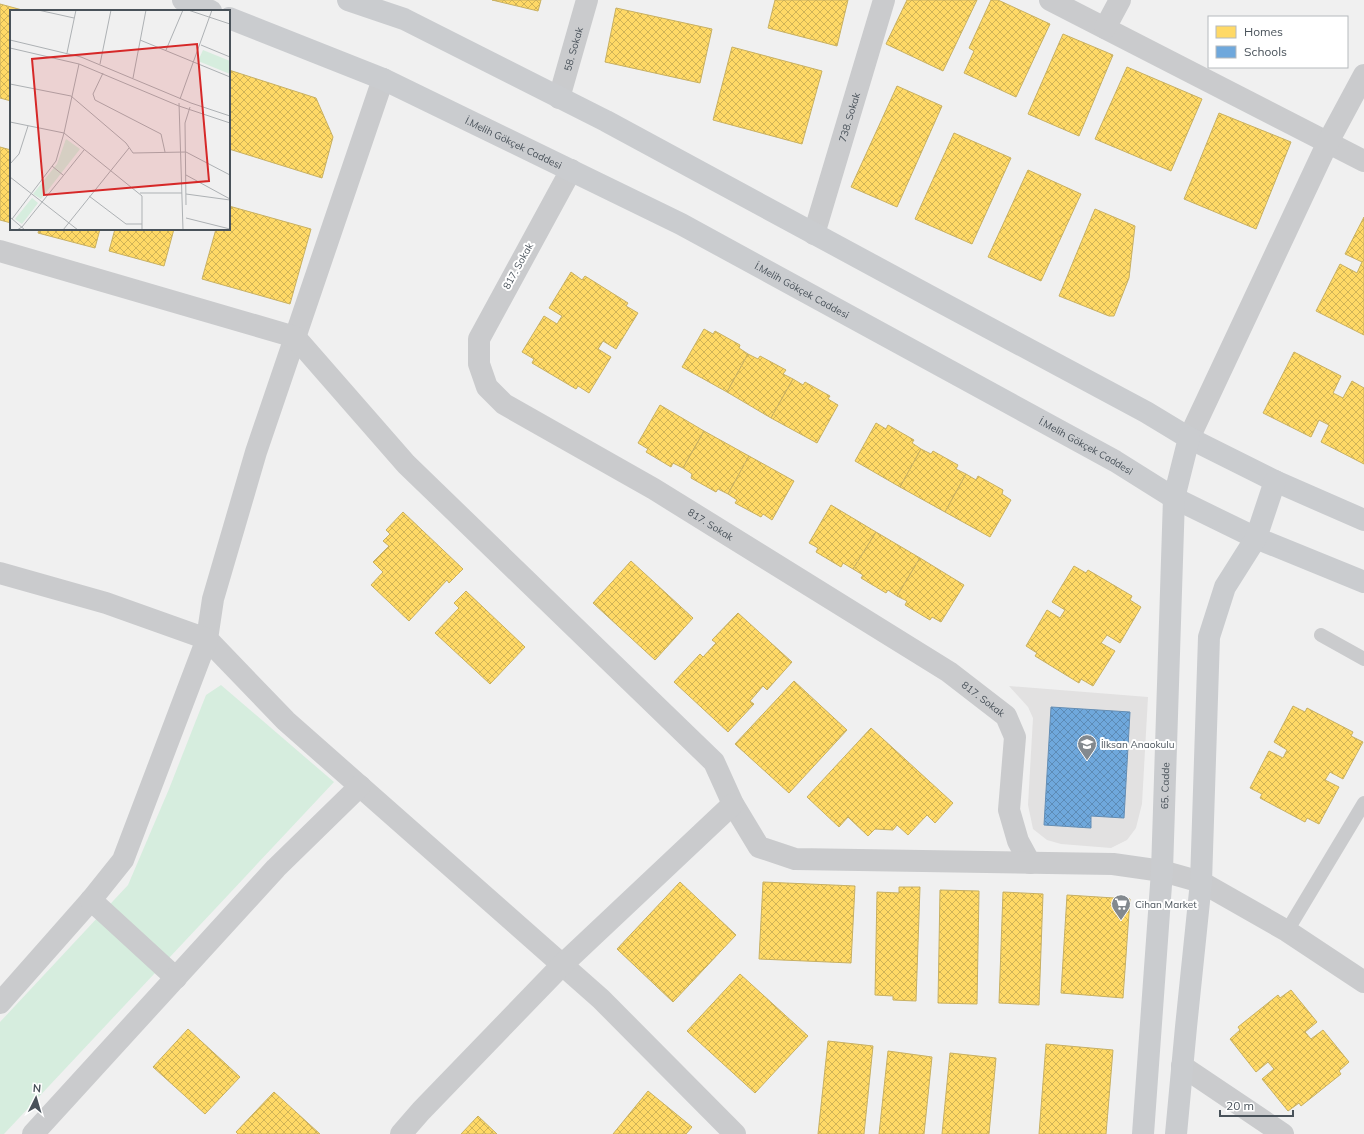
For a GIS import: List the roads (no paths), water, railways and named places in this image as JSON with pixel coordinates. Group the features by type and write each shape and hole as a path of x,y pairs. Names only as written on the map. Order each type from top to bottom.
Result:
{"main road":[{"path":"183,0 208,10"},
{"path":"348,0 404,19 613,125 1146,412 1189,438 1275,481 1364,520"},
{"name":"İ.Melih Gökçek Caddesi","path":"230,18 383,79 702,235 1115,461 1174,498 1256,538 1364,582"},
{"name":"65. Cadde","path":"1143,1134 1162,871 1174,498 1189,438"},
{"path":"1176,1134 1201,882 1209,637 1225,587 1256,538 1275,481"}],"street":[{"name":"58. Sokak","path":"559,98 587,0"},
{"name":"738. Sokak","path":"814,234 884,0"},
{"path":"1050,0 1364,161"},
{"path":"1105,28 1120,0"},
{"path":"1189,438 1328,142 1364,75"},
{"path":"0,1003 91,900 123,860 207,639 213,599 256,452 383,79"},
{"name":"817. Sokak","path":"571,170 479,338 479,364 487,387 504,404 654,489 949,672 1006,716 1016,737 1009,810 1018,841 1030,863"},
{"path":"0,251 295,337 406,464 714,762 733,804 759,847 795,859 1113,864 1162,871 1201,882 1287,931 1364,982"},
{"path":"0,573 106,603 207,639 286,721 601,999 735,1134"},
{"path":"33,1134 276,868 360,786"},
{"path":"401,1134 421,1111 562,965 733,804"},
{"path":"91,900 176,978"},
{"path":"1182,1066 1284,1134"}],"lane":[{"path":"1321,635 1364,659"},
{"path":"1287,931 1364,803"}],"place":[{"name":"İlksan Anaokulu","path":"1087,761"},
{"name":"Cihan Market","path":"1121,921"}]}
